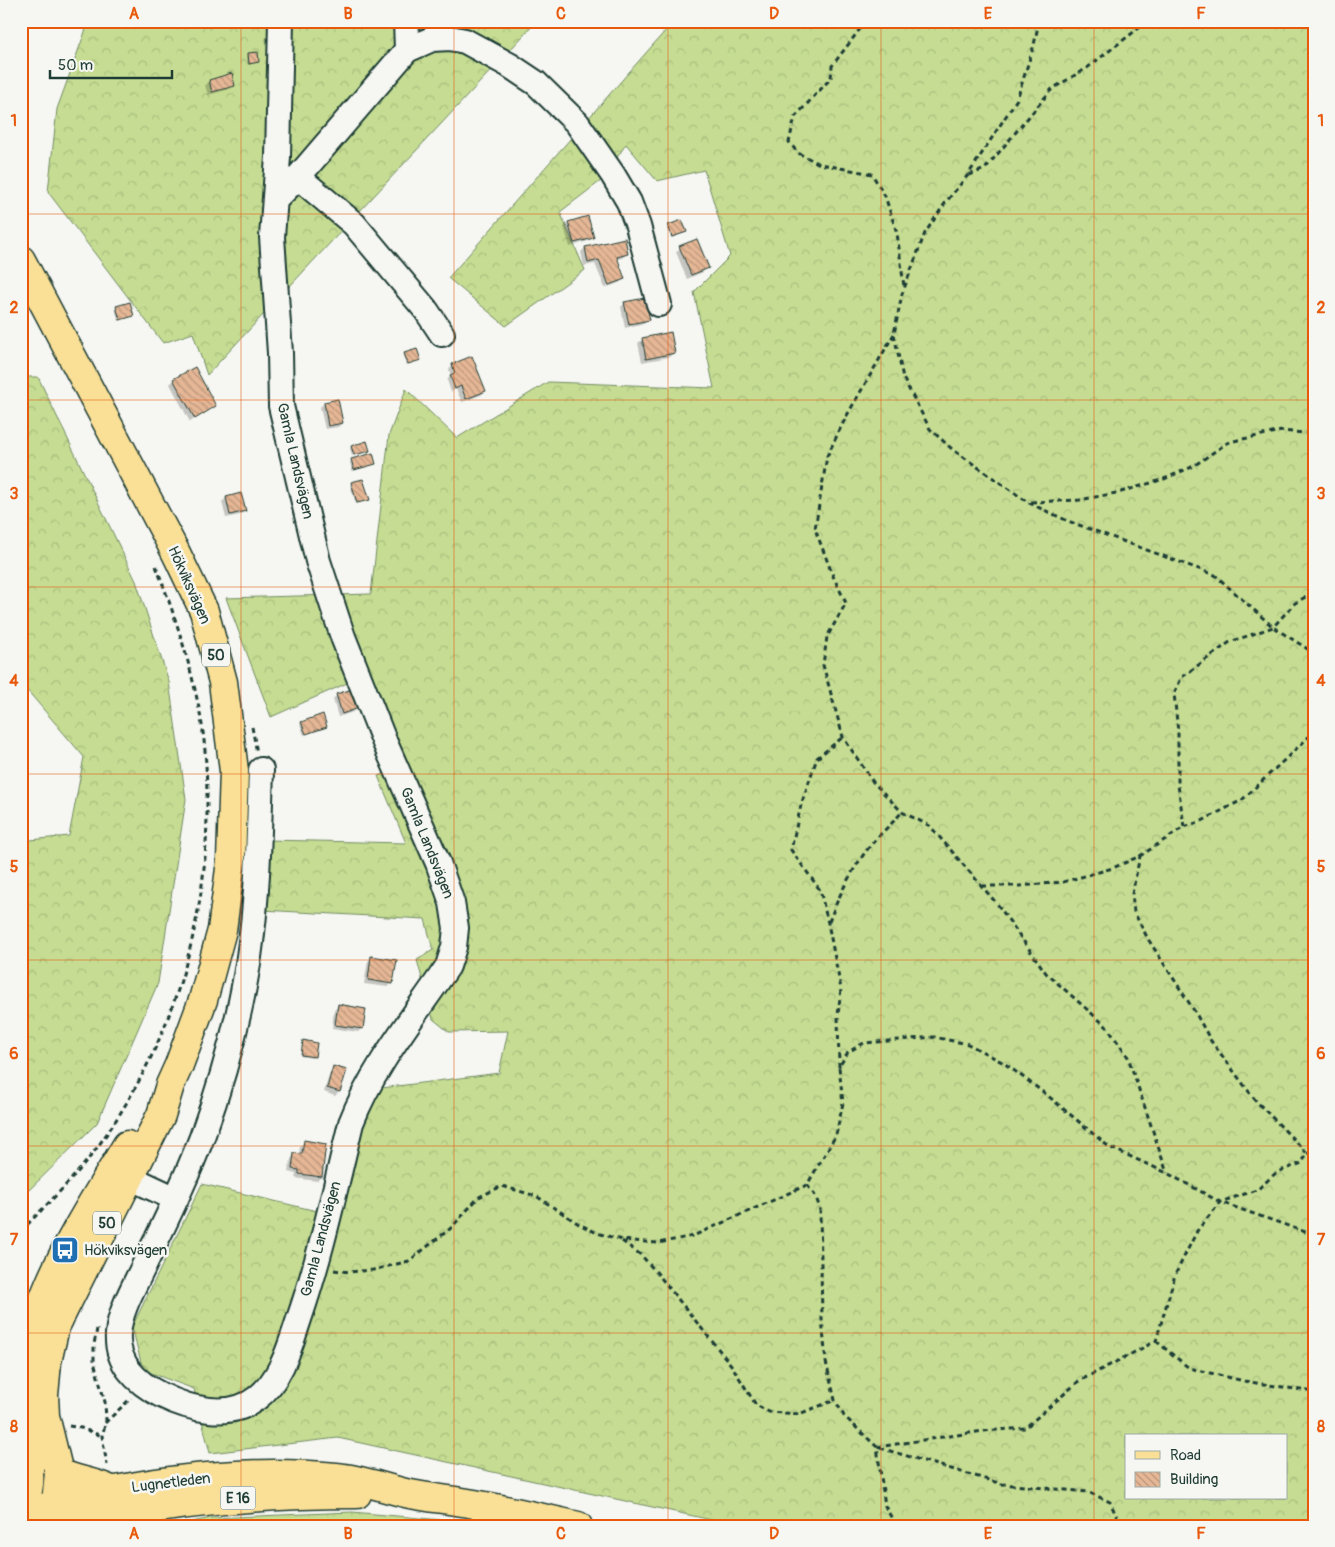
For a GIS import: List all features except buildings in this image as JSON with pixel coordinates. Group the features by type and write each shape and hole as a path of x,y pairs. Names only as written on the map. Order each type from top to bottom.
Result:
{"main road":[{"name":"Hökviksvägen","path":"21,260 28,290 176,553 204,611 223,682 234,771 231,861 222,930 203,1000 180,1065 170,1085 148,1109 121,1172 65,1250 39,1317 24,1377 23,1393 27,1435 34,1450 38,1469 62,1518"},
{"name":"Hökviksvägen","path":"39,1317 47,1362 44,1395 47,1424 59,1473 62,1518"},
{"name":"50","path":"21,1508 31,1483 26,1451 27,1435"},
{"path":"59,1473 73,1479 97,1484 110,1478"},
{"name":"Lugnetleden","path":"62,1518 110,1478 156,1483 228,1476 301,1474 339,1477 411,1494 473,1503 578,1526"},
{"name":"Lugnetleden","path":"21,1515 62,1518 244,1497 411,1494"}],"street":[{"name":"Gamla Landsvägen","path":"261,770 256,888 249,958 243,994 227,1057 201,1138 176,1200 128,1300 119,1324 118,1337 120,1351 126,1367 135,1378 167,1398 199,1409 212,1411 234,1409 244,1406 257,1398 270,1385 286,1358 316,1267 350,1123 368,1082 448,966 454,947 456,928 452,903 438,864 378,725 343,637 318,561 281,406 280,353 272,237 276,199 281,21"},
{"path":"406,21 407,50"},
{"path":"276,199 298,177 407,50 432,39 450,38 465,41 509,65 536,83 577,123 614,175 629,202 638,226 659,304"},
{"path":"298,177 354,224 426,310 442,334"},
{"path":"121,1172 176,1200"}],"path":[{"path":"866,21 832,66 831,78 795,117 789,142 798,153 820,164 872,174 885,196 897,233 904,288"},
{"path":"1038,21 1034,46 1017,98 968,175 946,202 925,233 904,288 894,334 846,417 827,456 815,529 833,576 846,603 827,637 822,665 843,737 873,782 902,812 930,826 998,905 1046,973 1107,1027 1128,1058 1167,1173"},
{"path":"968,175 985,169 1052,89 1087,68 1148,21"},
{"path":"894,334 903,378 930,429 952,449 1029,502 1068,521 1215,575 1272,627 1314,652"},
{"path":"1029,502 1080,500 1138,487 1164,479 1192,467 1227,444 1238,440 1282,431 1314,434"},
{"path":"21,1231 92,1154 131,1096 175,1000 198,916 207,833 207,768 202,726 190,667 153,558"},
{"path":"1184,827 1178,786 1178,732 1174,693 1182,677 1230,642 1272,627 1295,603 1314,592"},
{"path":"982,886 1020,886 1062,882 1113,868 1140,856 1184,827 1202,821 1242,800 1314,732"},
{"path":"316,1267 349,1272 373,1270 409,1261 451,1228 479,1197 502,1186 536,1196 578,1224 597,1233 622,1240 658,1243 692,1236 807,1186 836,1135 843,1103 839,1067 838,1015 841,989 820,890 791,850 801,805 817,758 843,737"},
{"path":"828,923 852,874 868,849 902,812"},
{"path":"1140,856 1132,894 1134,912 1148,940 1195,1012 1211,1041 1244,1086 1256,1101 1307,1153 1314,1154"},
{"path":"839,1067 848,1052 864,1043 934,1037 968,1044 1004,1063 1047,1095 1109,1147 1167,1173 1220,1202 1314,1235"},
{"path":"877,1447 983,1431 1025,1428 1079,1381 1156,1341 1175,1275 1197,1231 1220,1202 1257,1190 1276,1172 1302,1163 1307,1153"},
{"path":"807,1186 816,1197 820,1210 822,1319 826,1362 836,1400 844,1416 877,1447 1002,1484 1088,1492 1110,1502 1121,1526"},
{"path":"622,1240 657,1273 732,1366 756,1405 769,1412 799,1414 836,1400"},
{"path":"98,1326 94,1344 94,1362 105,1402 105,1424 102,1436 110,1478"},
{"path":"1156,1341 1189,1368 1244,1381 1314,1392"},
{"path":"105,1424 144,1385"},
{"path":"62,1426 81,1428 102,1436"},
{"path":"877,1447 885,1506 896,1526"}],"green space":[{"path":"85,21 537,21 207,375 193,333 163,343 48,192 57,109 86,29"},
{"path":"674,21 1314,21 1314,1526 739,1526 338,1438 210,1453 194,1389 143,1370 132,1327 202,1184 338,1216 362,1117 382,1088 499,1073 508,1031 449,1032 433,1019 417,960 433,950 425,919 262,910 268,840 406,843 378,776 400,768 363,676 271,717 226,598 371,594 389,435 406,389 457,438 548,382 714,388 694,292 730,256 704,170 657,181 626,144 602,180 560,212 585,270 506,326 448,278"},
{"path":"21,377 38,377 136,581 169,682 186,799 158,983 97,1123 21,1198 21,841 69,836 84,757 21,683"},
{"path":"352,1512 465,1522 481,1526 172,1526 211,1518"}],"place":[{"name":"Hökviksvägen","path":"65,1250"}]}
